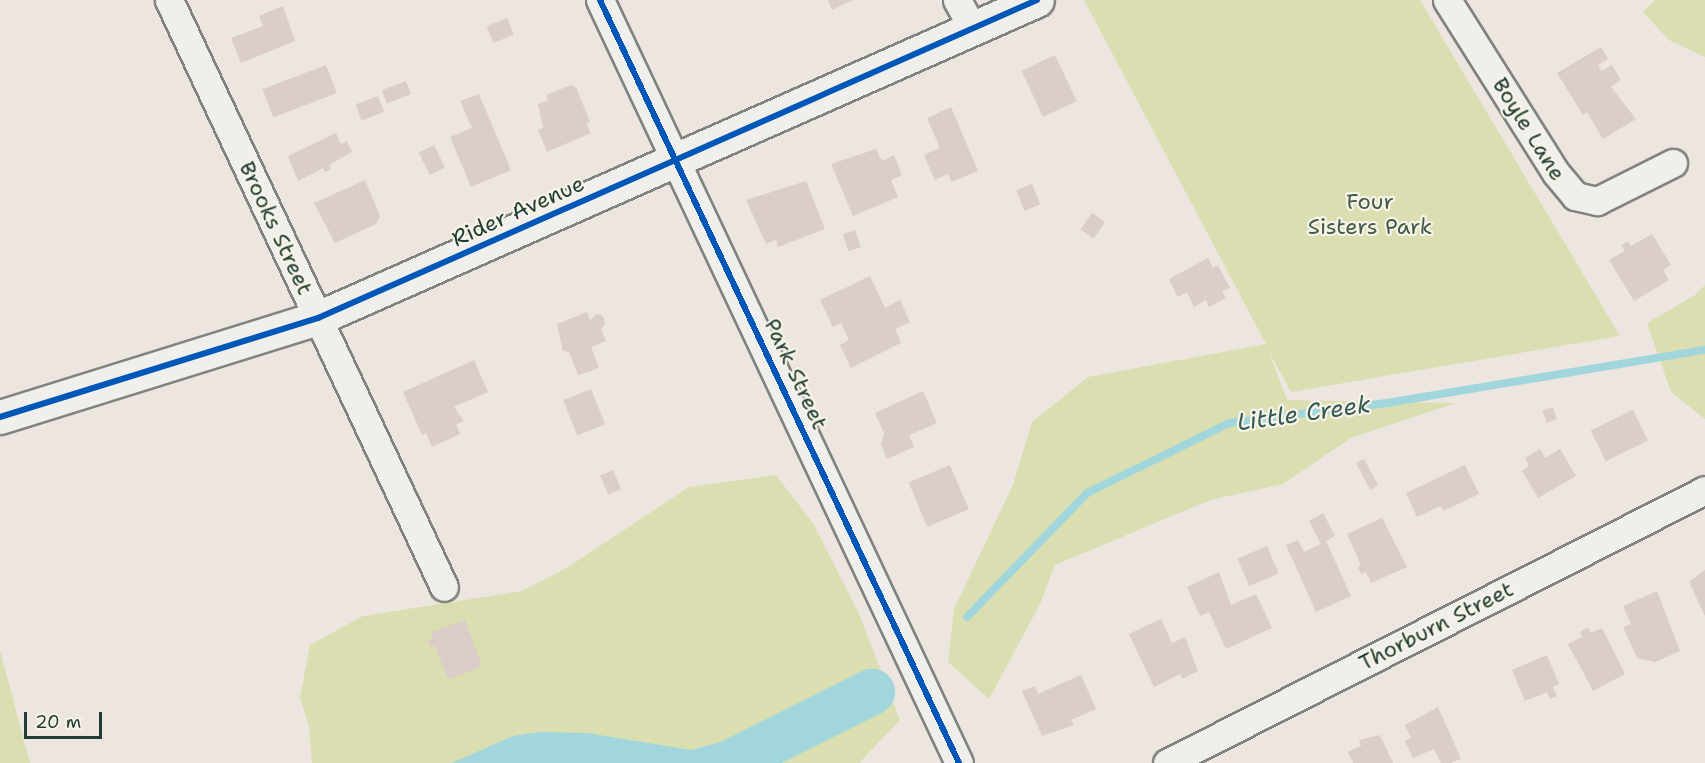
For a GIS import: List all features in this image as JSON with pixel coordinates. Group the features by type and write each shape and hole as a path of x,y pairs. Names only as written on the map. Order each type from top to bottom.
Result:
{"street":[{"name":"Brooks Street","path":"169,0 444,587"},
{"name":"Park Street","path":"600,0 959,763"},
{"path":"957,0 973,28"},
{"name":"Rider Avenue","path":"0,417 318,318 1037,0"},
{"name":"Boyle Lane","path":"1447,0 1556,173 1575,196 1597,201 1673,163"},
{"name":"Thorburn Street","path":"1167,763 1705,490"}],"green space":[{"name":"Four Sisters Park","path":"1084,0 1420,0 1620,336 1291,392 1268,350 1287,400 1456,403 1351,438 1283,484 1210,500 1055,565 1040,604 989,699 948,662 954,609 1013,485 1032,422 1088,377 1266,344"},
{"path":"1655,0 1705,0 1705,57 1669,40 1643,12"},
{"path":"1705,285 1705,419 1671,392 1647,323 1695,295"},
{"path":"776,475 814,525 859,614 900,720 859,763 780,763 786,749 775,727 691,750 639,743 452,763 312,763 309,727 300,697 310,645 363,616 522,591 565,569 689,487"},
{"path":"0,650 30,763 0,763"}],"water":[{"path":"775,727 786,749 780,763 452,763 513,736 540,732 587,733 691,750"}],"building":[{"path":"828,0 853,0 832,10"},
{"path":"283,6 295,41 241,63 231,38 263,26 259,16"},
{"path":"507,18 514,35 493,43 487,26"},
{"path":"1601,47 1608,59 1598,65 1602,71 1612,65 1621,80 1611,87 1636,119 1603,139 1587,112 1583,115 1557,73"},
{"path":"1055,55 1077,101 1043,117 1021,71"},
{"path":"326,65 337,93 273,117 263,89"},
{"path":"406,81 411,94 387,103 382,90"},
{"path":"571,85 576,87 590,122 586,123 591,133 547,152 538,130 543,128 538,104 548,100 546,95"},
{"path":"479,94 511,170 471,187 450,137 472,128 460,101"},
{"path":"378,96 384,112 362,120 356,105"},
{"path":"951,107 978,171 952,182 948,174 935,180 924,155 940,148 927,118"},
{"path":"336,133 341,144 347,141 352,152 329,165 331,169 325,172 323,168 298,181 288,156"},
{"path":"434,145 445,167 430,175 419,152"},
{"path":"876,149 882,161 894,155 902,175 891,180 898,197 853,216 831,164"},
{"path":"365,180 380,216 376,224 335,243 314,203"},
{"path":"806,181 825,229 778,247 776,240 766,244 746,200"},
{"path":"1032,184 1040,204 1024,211 1016,190"},
{"path":"1092,213 1105,222 1094,239 1081,229"},
{"path":"855,230 861,247 849,251 843,234"},
{"path":"1652,234 1671,265 1663,270 1669,280 1634,301 1609,260 1625,251 1621,245 1628,241 1631,246"},
{"path":"1208,258 1213,268 1218,265 1230,288 1222,291 1226,298 1209,307 1206,300 1194,307 1187,292 1178,297 1169,279"},
{"path":"870,276 885,308 900,300 910,322 895,329 901,343 851,368 840,345 849,340 841,323 833,327 820,300"},
{"path":"587,312 590,320 597,314 603,316 605,323 601,329 606,341 591,347 599,368 578,375 569,352 563,351 557,324"},
{"path":"474,360 488,392 454,407 464,421 456,424 460,434 432,447 426,433 422,435 403,392"},
{"path":"591,389 605,424 577,435 563,400"},
{"path":"923,391 937,423 909,435 914,447 887,459 881,444 884,433 875,413"},
{"path":"1553,407 1557,419 1547,423 1543,410"},
{"path":"1633,410 1648,441 1606,461 1591,431"},
{"path":"1540,449 1545,458 1560,449 1576,476 1538,498 1522,471 1529,466 1525,458"},
{"path":"1364,459 1378,485 1370,490 1356,463"},
{"path":"950,465 969,509 927,527 909,483"},
{"path":"1465,465 1479,494 1443,511 1441,506 1417,517 1406,493"},
{"path":"613,470 621,489 608,495 600,475"},
{"path":"1323,513 1335,536 1326,541 1351,596 1316,612 1286,545 1298,540 1304,552 1321,544 1309,521"},
{"path":"1382,518 1407,567 1371,583 1366,572 1361,574 1358,567 1361,565 1347,534"},
{"path":"1267,546 1279,574 1249,586 1238,559"},
{"path":"1705,570 1705,616 1689,582"},
{"path":"1219,572 1231,605 1256,594 1272,628 1226,649 1209,612 1200,616 1187,587"},
{"path":"1657,591 1680,651 1655,662 1637,658 1623,627 1631,624 1623,606"},
{"path":"1161,619 1172,643 1185,637 1198,671 1182,679 1180,674 1154,687 1129,634"},
{"path":"465,620 481,663 479,668 448,679 435,646 430,647 428,640 433,639 431,632"},
{"path":"1588,627 1591,633 1602,628 1625,674 1593,691 1568,644 1582,637 1580,632"},
{"path":"1547,655 1559,684 1553,687 1557,696 1550,699 1547,692 1525,701 1512,670"},
{"path":"1081,675 1096,709 1071,720 1074,725 1042,736 1022,691 1035,686 1038,694"},
{"path":"1438,707 1461,759 1451,763 1441,763 1434,749 1413,758 1405,741 1411,738 1405,725"},
{"path":"1380,735 1393,763 1353,763 1348,752 1361,746 1359,740"}],"waterway":[{"name":"Little Creek","path":"967,617 1087,493 1229,423 1387,403 1705,350"},
{"name":"Little Creek","path":"730,763 872,692"}],"cycle path":[{"path":"600,0 959,763"},
{"path":"0,417 318,318 1037,0"}]}
